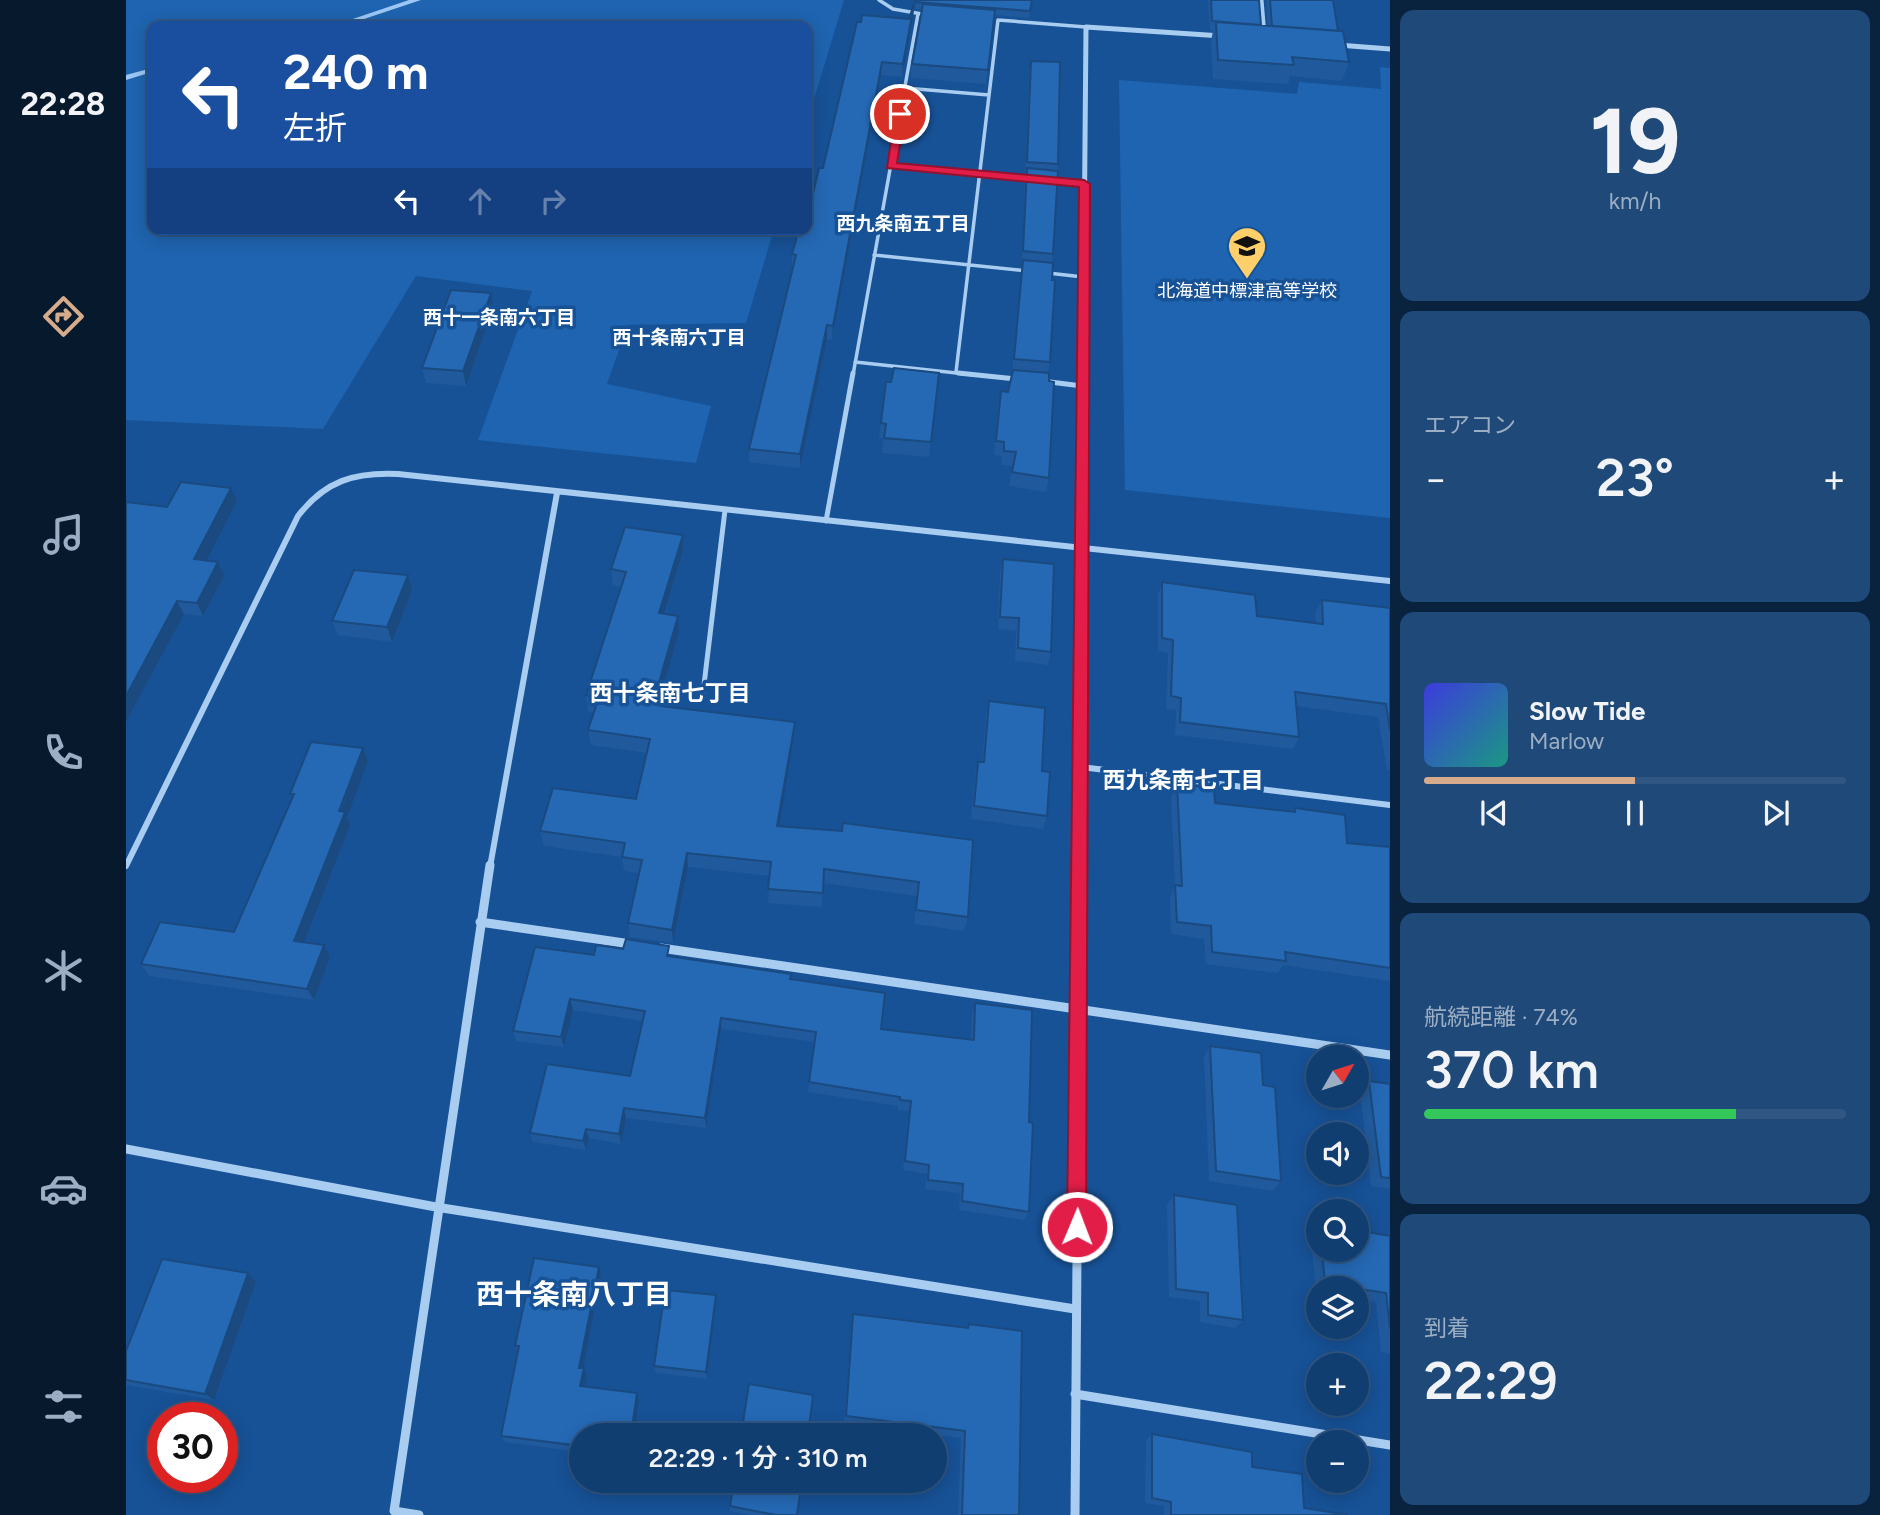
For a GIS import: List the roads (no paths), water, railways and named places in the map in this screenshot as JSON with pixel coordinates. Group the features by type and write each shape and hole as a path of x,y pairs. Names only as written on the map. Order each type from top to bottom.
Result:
{"street":[{"path":"1251,38 1264,39 1261,0"},
{"path":"1075,1515 1080,1009 1080,547 1086,27 1237,37"},
{"path":"1327,44 1390,48"},
{"path":"126,866 128,856 298,516 312,496 327,484 368,472 1390,581"},
{"path":"419,1515 394,1511 436,1207 480,922 557,493"},
{"path":"1081,767 1390,805"},
{"path":"480,922 643,945"},
{"path":"657,947 1390,1055"},
{"path":"126,1149 436,1207 1075,1309"},
{"path":"1075,1394 1390,1446"}],"lane":[{"path":"879,0 893,9 932,15"},
{"path":"826,521 918,14"},
{"path":"985,19 1086,27"},
{"path":"956,372 998,20"},
{"path":"905,88 989,95"},
{"path":"891,166 1032,179"},
{"path":"1045,180 1084,184"},
{"path":"874,255 1032,272"},
{"path":"1045,273 1083,277"},
{"path":"855,362 1019,379"},
{"path":"1044,382 1082,386"},
{"path":"703,693 725,510"}],"waterway":[{"path":"352,21 417,0"},
{"path":"126,78 147,72"}],"place":[{"name":"北海道中標津高等学校","path":"1247,280"}],"district":[{"name":"西九条南五丁目","path":"903,223"},
{"name":"西十一条南六丁目","path":"499,317"},
{"name":"西十条南六丁目","path":"679,337"},
{"name":"西十条南七丁目","path":"670,693"},
{"name":"西九条南七丁目","path":"1183,780"},
{"name":"西十条南八丁目","path":"574,1294"}]}
